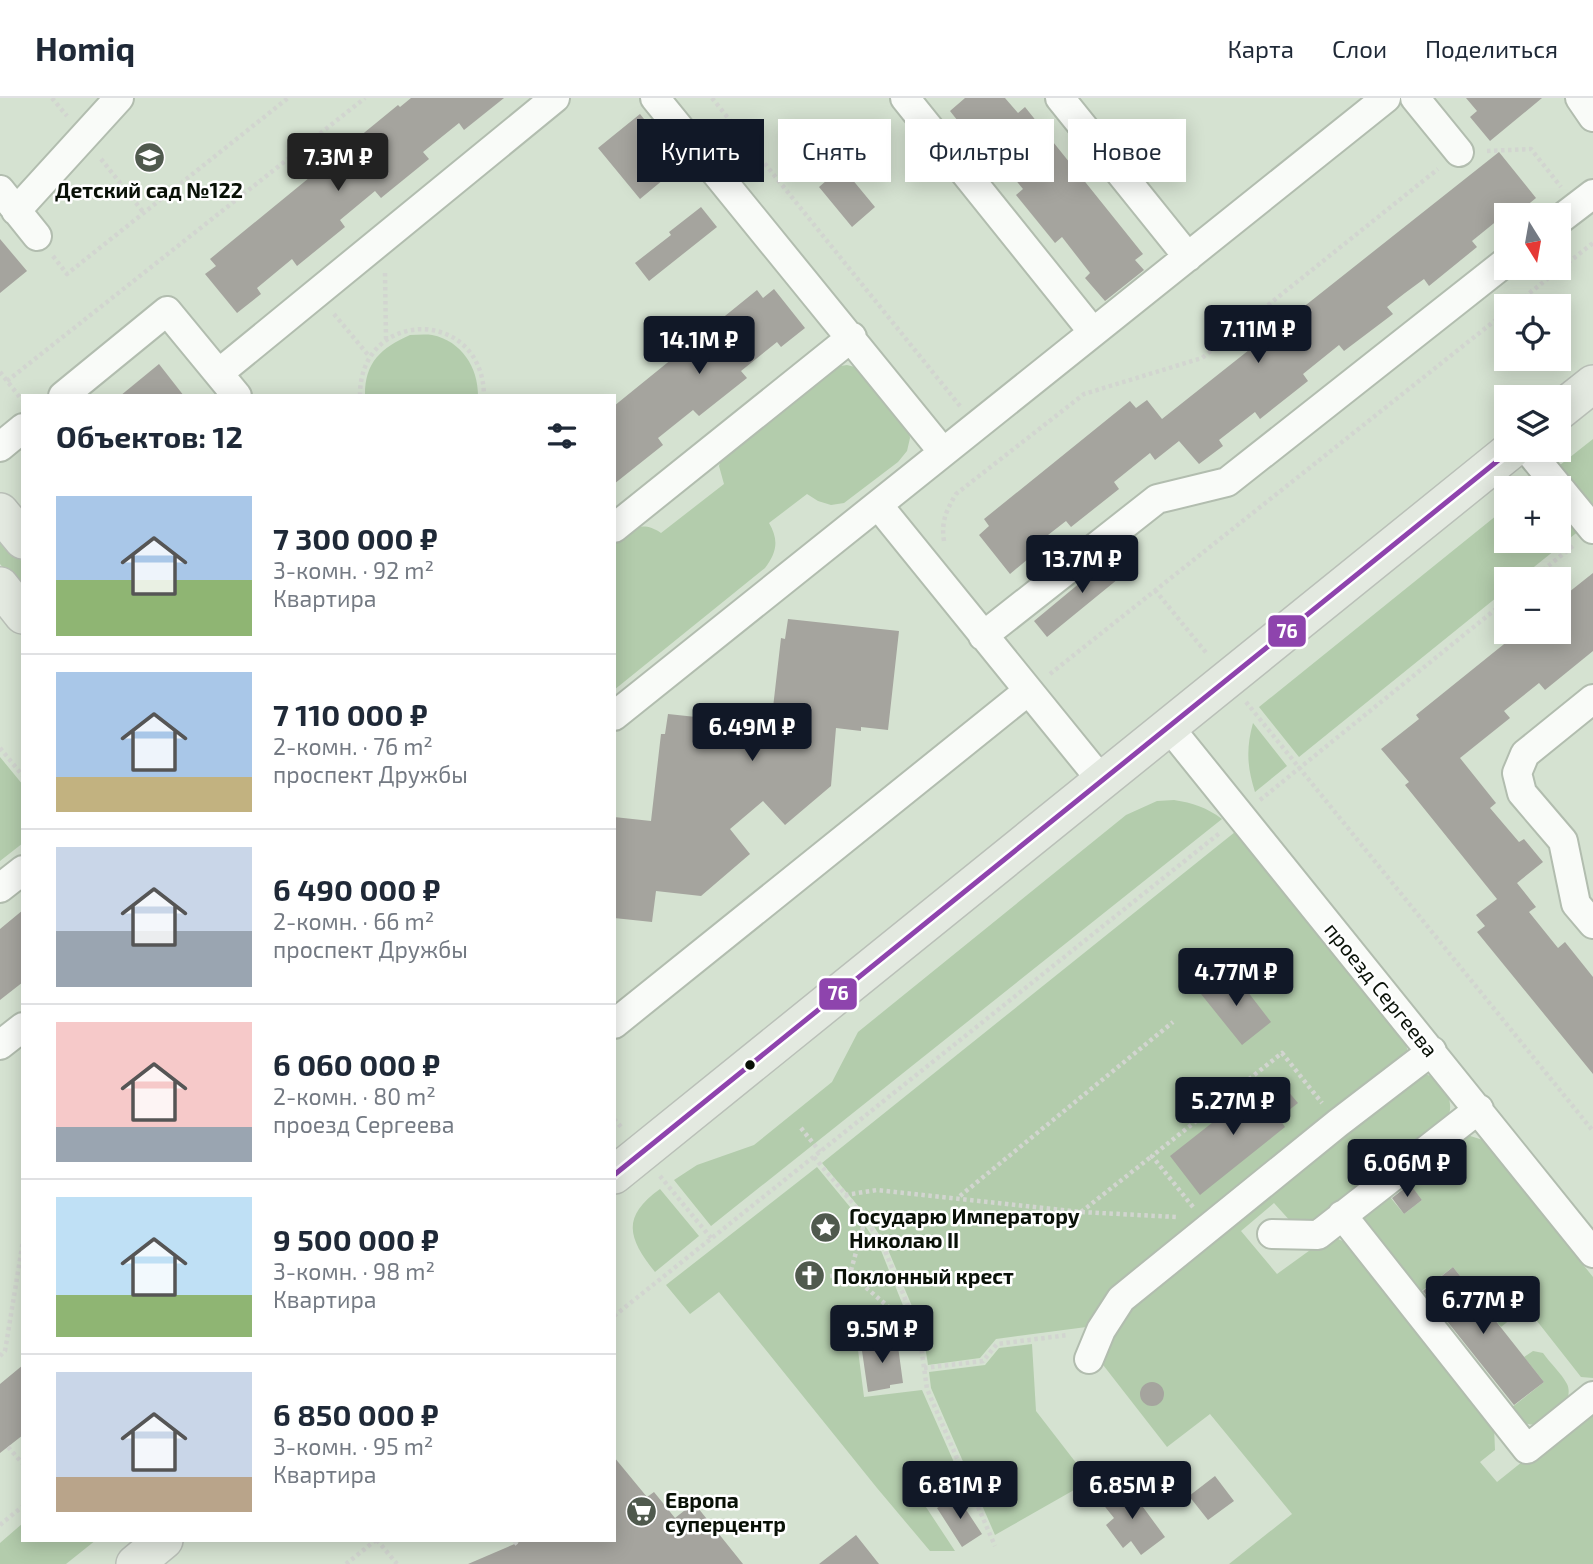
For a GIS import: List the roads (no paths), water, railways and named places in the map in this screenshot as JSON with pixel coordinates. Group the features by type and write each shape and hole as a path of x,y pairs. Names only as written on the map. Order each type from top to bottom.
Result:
{"main road":[{"path":"1571,401 1593,384"},
{"path":"616,1173 1496,462"},
{"path":"0,512 21,538"},
{"path":"0,586 21,612"},
{"path":"135,1564 162,1542"}],"street":[{"path":"37,236 8,200 119,98"},
{"path":"219,373 555,98"},
{"path":"655,98 943,452"},
{"path":"905,98 1093,332"},
{"path":"1060,98 1188,257"},
{"path":"616,714 1386,98"},
{"path":"1415,98 1459,152"},
{"path":"1580,98 1593,117"},
{"path":"983,636 1157,499 1227,482 1494,271"},
{"path":"65,394 167,311 235,394"},
{"path":"616,526 852,337"},
{"path":"0,447 21,431"},
{"path":"1537,462 1588,534"},
{"path":"878,505 1101,782"},
{"path":"616,1022 1028,691"},
{"path":"1593,699 1525,754 1517,773 1522,793 1563,841 1576,904 1593,924"},
{"name":"проезд Сергеева","path":"1169,727 1593,1253"},
{"path":"0,888 21,872"},
{"path":"0,1045 21,1029"},
{"path":"1089,1359 1101,1330 1121,1299 1205,1223 1432,1051"},
{"path":"1272,1234 1318,1235 1479,1109"},
{"path":"1342,1216 1527,1449 1593,1396"}],"place":[{"name":"Детский сад №122","path":"149,157"},
{"name":"Государю Императору Николаю II","path":"826,1227"},
{"name":"Поклонный крест","path":"810,1275"},
{"name":"Европа суперцентр","path":"642,1511"}]}
